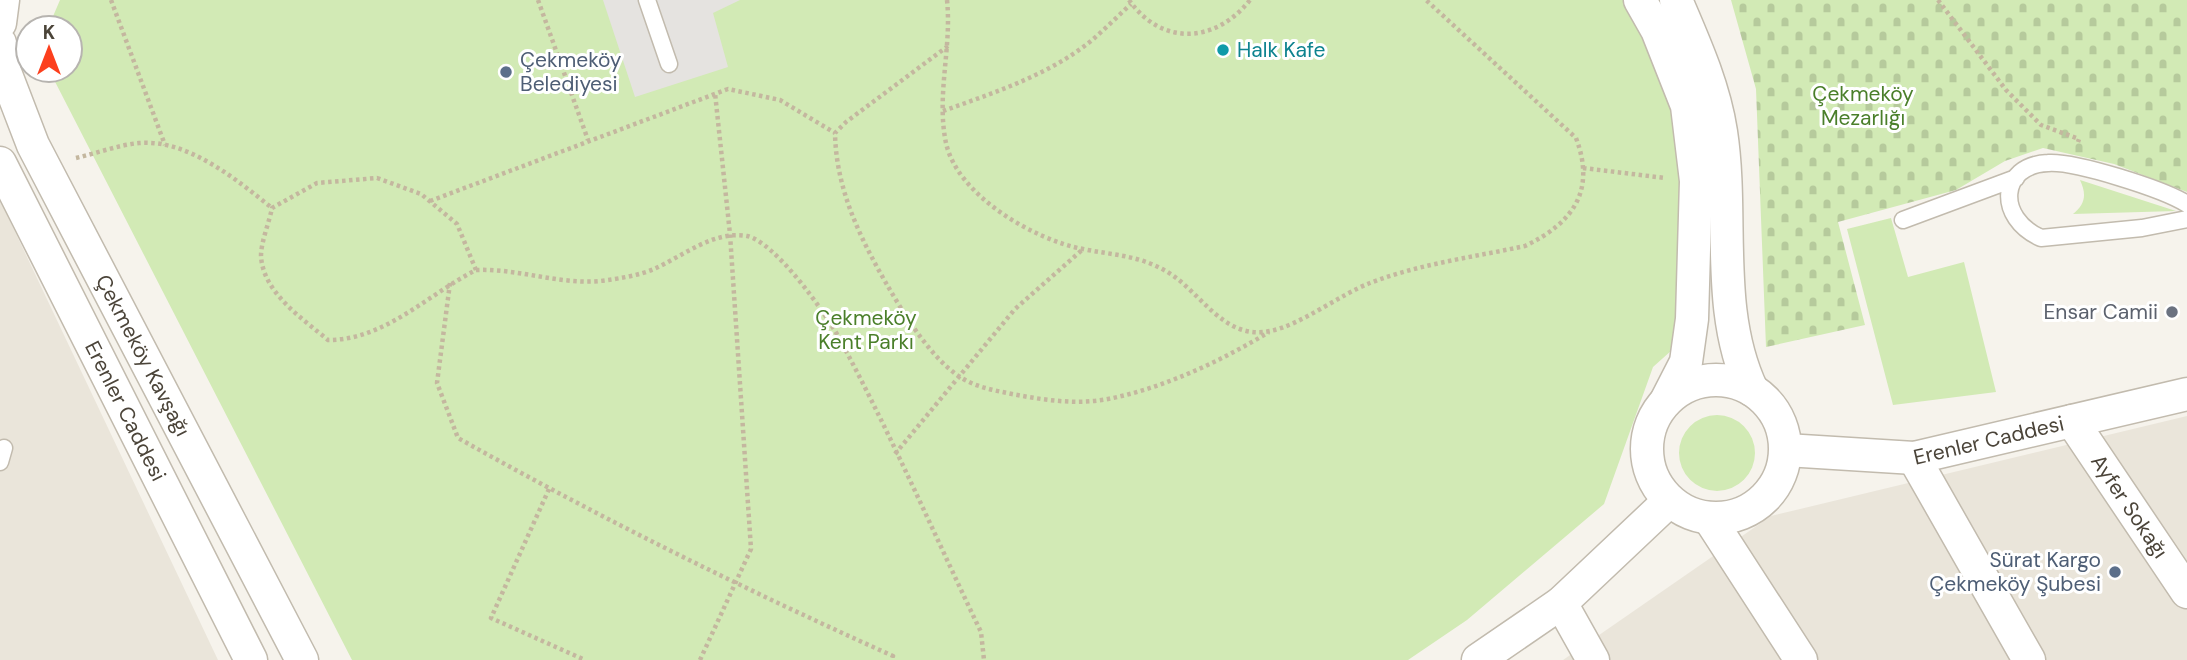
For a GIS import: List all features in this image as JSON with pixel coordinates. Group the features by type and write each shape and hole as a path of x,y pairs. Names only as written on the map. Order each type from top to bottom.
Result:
{"street":[{"path":"0,23 3,0"},
{"path":"1640,0 1657,30 1687,106 1696,181 1692,318 1686,362 1667,401 1654,419 1647,440 1652,472 1669,501 1688,512 1709,518 1731,517 1752,508 1770,493 1782,473 1786,450 1782,426 1770,406 1752,390 1730,382 1707,381 1685,388 1667,401"},
{"path":"1676,0 1701,60 1721,131 1731,323 1740,364 1752,390"},
{"name":"Çekmeköy Kavşağı","path":"0,43 5,72 33,145 302,660"},
{"name":"Erenler Caddesi","path":"0,163 251,660"},
{"name":"Erenler Caddesi","path":"1786,450 1914,458 2187,394"},
{"name":"Ayfer Sokağı","path":"2072,421 2187,592"},
{"path":"1914,458 2029,660"},
{"path":"1478,660 1561,603 1669,501"},
{"path":"1709,518 1801,660"},
{"path":"1561,603 1593,660"}],"lane":[{"path":"648,0 669,64"},
{"path":"1903,220 2016,177 2029,166 2047,163 2072,165 2187,204"},
{"path":"2016,177 2008,202 2014,220 2026,231 2041,238 2142,228 2187,219"}],"path":[{"path":"111,0 165,145"},
{"path":"538,0 588,140"},
{"path":"947,0 948,46 943,111 946,145 959,173 980,196 1005,216 1082,249 1112,251 1163,269 1183,281 1220,320 1244,331 1270,331"},
{"path":"943,111 1023,80 1065,58 1090,42 1130,2 1152,24 1188,34 1224,25 1239,14 1250,0"},
{"path":"948,46 835,133 836,156 856,228 893,296 938,358 958,375 979,387 1054,401 1107,399 1226,358 1270,331 1387,277 1525,246 1545,236 1566,218 1581,198 1583,168 1576,138 1426,0"},
{"path":"1938,0 2006,90 2041,125 2079,139"},
{"path":"430,201 728,89 780,100 835,133"},
{"path":"700,660 751,549 730,234 715,93"},
{"path":"70,160 140,143 165,145 223,169 272,208"},
{"path":"1583,168 1696,181"},
{"path":"476,270 457,224 421,194 377,178 339,179 317,183 272,208 261,256 268,280 284,302 328,340 353,340 394,321 450,283 476,270 561,280 606,281 652,270 693,248 730,234 751,237 782,260 837,334 981,632 984,660"},
{"path":"895,454 1015,309 1082,249"},
{"path":"450,283 437,383 457,438 734,585 893,656 891,660"},
{"path":"549,489 491,618 585,660"}],"shaded area":[{"path":"603,0 740,0 713,13 728,67 635,97"},
{"path":"0,200 9,219 218,660 0,660"},
{"path":"2187,416 2187,660 1563,660 1771,516"}],"green space":[{"name":"Çekmeköy Kent Parkı","path":"60,0 1625,0 1684,126 1681,342 1653,367 1604,504 1467,620 1408,660 352,660 56,84 84,84 84,14 54,14"},
{"name":"Çekmeköy Mezarlığı","path":"1731,0 2187,0 2187,192 2114,164 2043,148 2005,161 1956,190 1838,222 1865,325 1766,347 1756,89"},
{"path":"2080,180 2176,211 2073,214 2084,199"},
{"path":"1891,218 1908,277 1964,262 1996,392 1893,405 1847,229"},
{"path":"1717,415 1732,418 1744,426 1752,438 1755,453 1752,468 1744,480 1732,488 1717,491 1702,488 1690,480 1682,468 1679,453 1682,438 1690,426 1702,418"}],"place":[{"name":"Halk Kafe","path":"1223,50"},
{"name":"Çekmeköy Belediyesi","path":"506,72"},
{"name":"Ensar Camii","path":"2172,312"},
{"name":"Sürat Kargo Çekmeköy Şubesi","path":"2115,572"}]}
